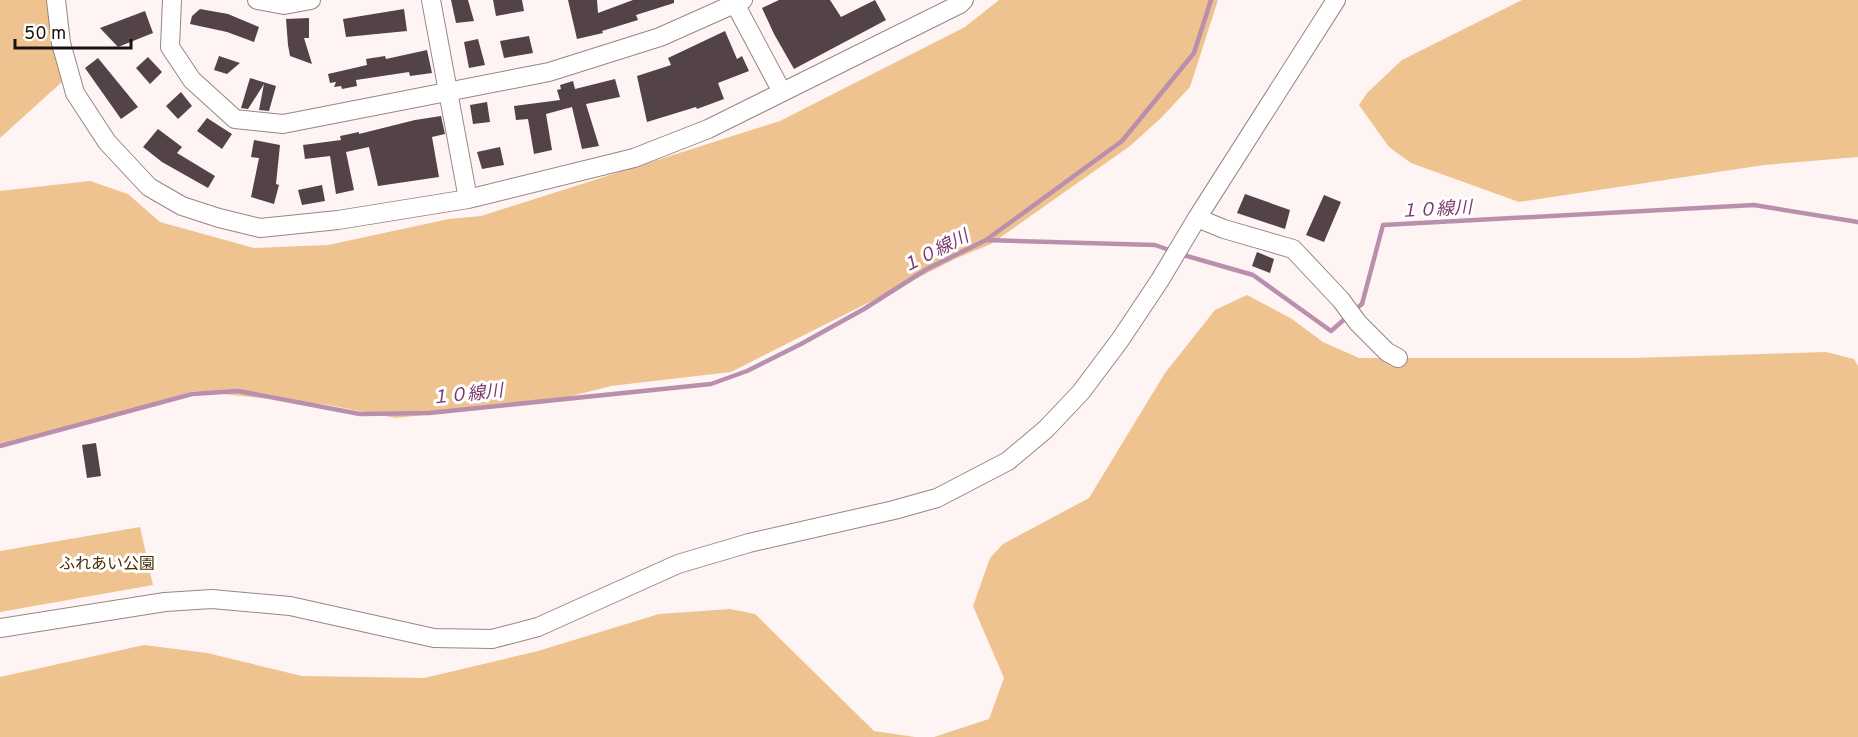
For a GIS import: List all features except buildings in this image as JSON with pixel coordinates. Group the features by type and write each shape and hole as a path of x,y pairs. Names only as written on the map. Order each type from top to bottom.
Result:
{"street":[{"path":"56,0 61,43 75,93 107,142 149,187 182,206 260,228 338,220 468,199 634,158 708,129 964,0"},
{"path":"172,0 170,47 192,80 235,119 283,124 549,72 660,37 737,1 782,92"},
{"path":"257,0 284,5 311,0"},
{"path":"431,0 468,199"},
{"path":"0,628 165,602 212,599 290,606 434,638 492,639 538,627 678,564 749,543 938,498 1008,461 1046,429 1080,392 1120,340 1336,0"},
{"path":"1197,218 1224,229 1293,249 1341,300 1358,323 1387,352 1398,358"}],"green space":[{"path":"0,0 56,0 63,81 0,138"},
{"path":"999,0 1218,0 1190,87 1130,146 991,244 957,258 731,372 611,386 556,400 396,418 328,405 194,391 0,447 0,191 90,181 128,194 160,222 254,248 328,245 449,219 481,216 780,121 965,27"},
{"path":"1522,0 1858,0 1858,157 1764,165 1519,202 1411,163 1389,147 1359,105 1367,93 1402,60"},
{"path":"1247,295 1292,319 1323,342 1359,358 1632,358 1826,352 1854,359 1858,366 1858,737 934,737 989,719 1004,678 973,606 990,558 1003,544 1089,498 1165,373 1215,310"},
{"name":"ふれあい公園","path":"140,527 153,585 0,612 0,551"},
{"path":"730,609 755,614 874,731 915,737 0,737 0,677 144,645 207,653 302,676 424,678 538,651 659,614"}],"waterway":[{"path":"986,240 1122,141 1194,53 1211,0"},
{"name":"１０線川","path":"1353,311 1362,304 1383,225 1754,205 1858,222"},
{"name":"１０線川","path":"0,446 192,394 238,391 360,414 429,413 711,384 747,371 801,344 864,309 927,269 986,240 1155,245 1172,251"},
{"name":"１０線川","path":"1180,254 1253,275 1331,331 1347,317"}]}
